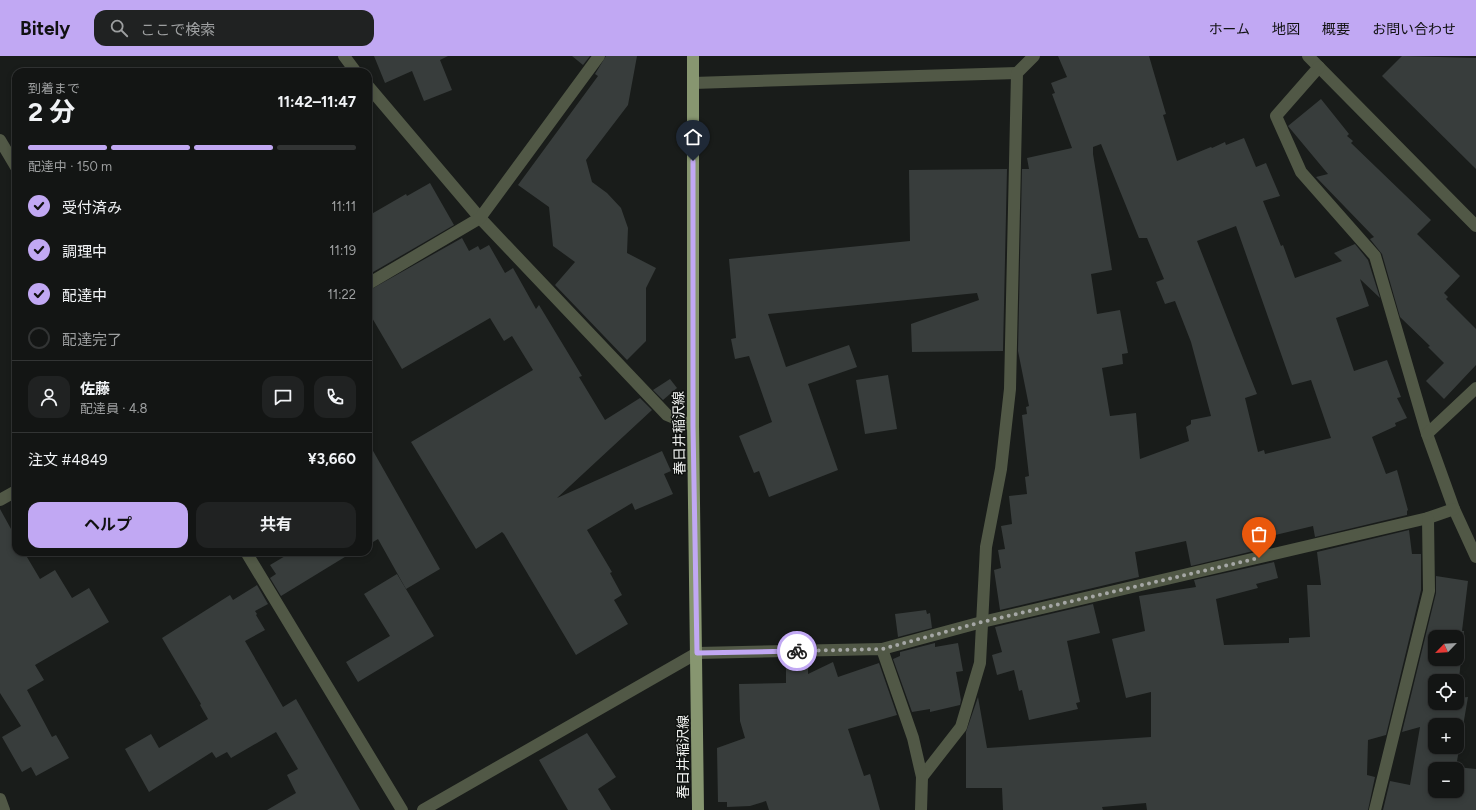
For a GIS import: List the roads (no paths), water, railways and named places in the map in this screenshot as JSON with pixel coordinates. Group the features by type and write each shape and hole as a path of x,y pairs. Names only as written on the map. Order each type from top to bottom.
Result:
{"main road":[{"name":"春日井稲沢線","path":"693,56 693,426 698,810"}],"street":[{"path":"344,56 353,68"},
{"path":"372,282 480,218 599,56"},
{"path":"922,777 961,727 980,664 986,547 1001,469 1010,389 1018,73 1034,56"},
{"path":"1308,56 1476,226"},
{"path":"1319,67 1276,116 1301,172 1375,256 1427,434 1454,509 1476,557"},
{"path":"693,83 1018,73"},
{"path":"372,91 480,218 667,415 693,426"},
{"path":"0,140 12,160"},
{"path":"1427,434 1476,388"},
{"path":"0,500 12,493"},
{"path":"423,810 697,653 882,649 982,622 1428,518 1454,509"},
{"path":"1375,810 1429,591 1428,518"},
{"path":"248,556 402,810"},
{"path":"882,649 913,738 922,777 921,810"},
{"path":"0,799 4,810"}]}
